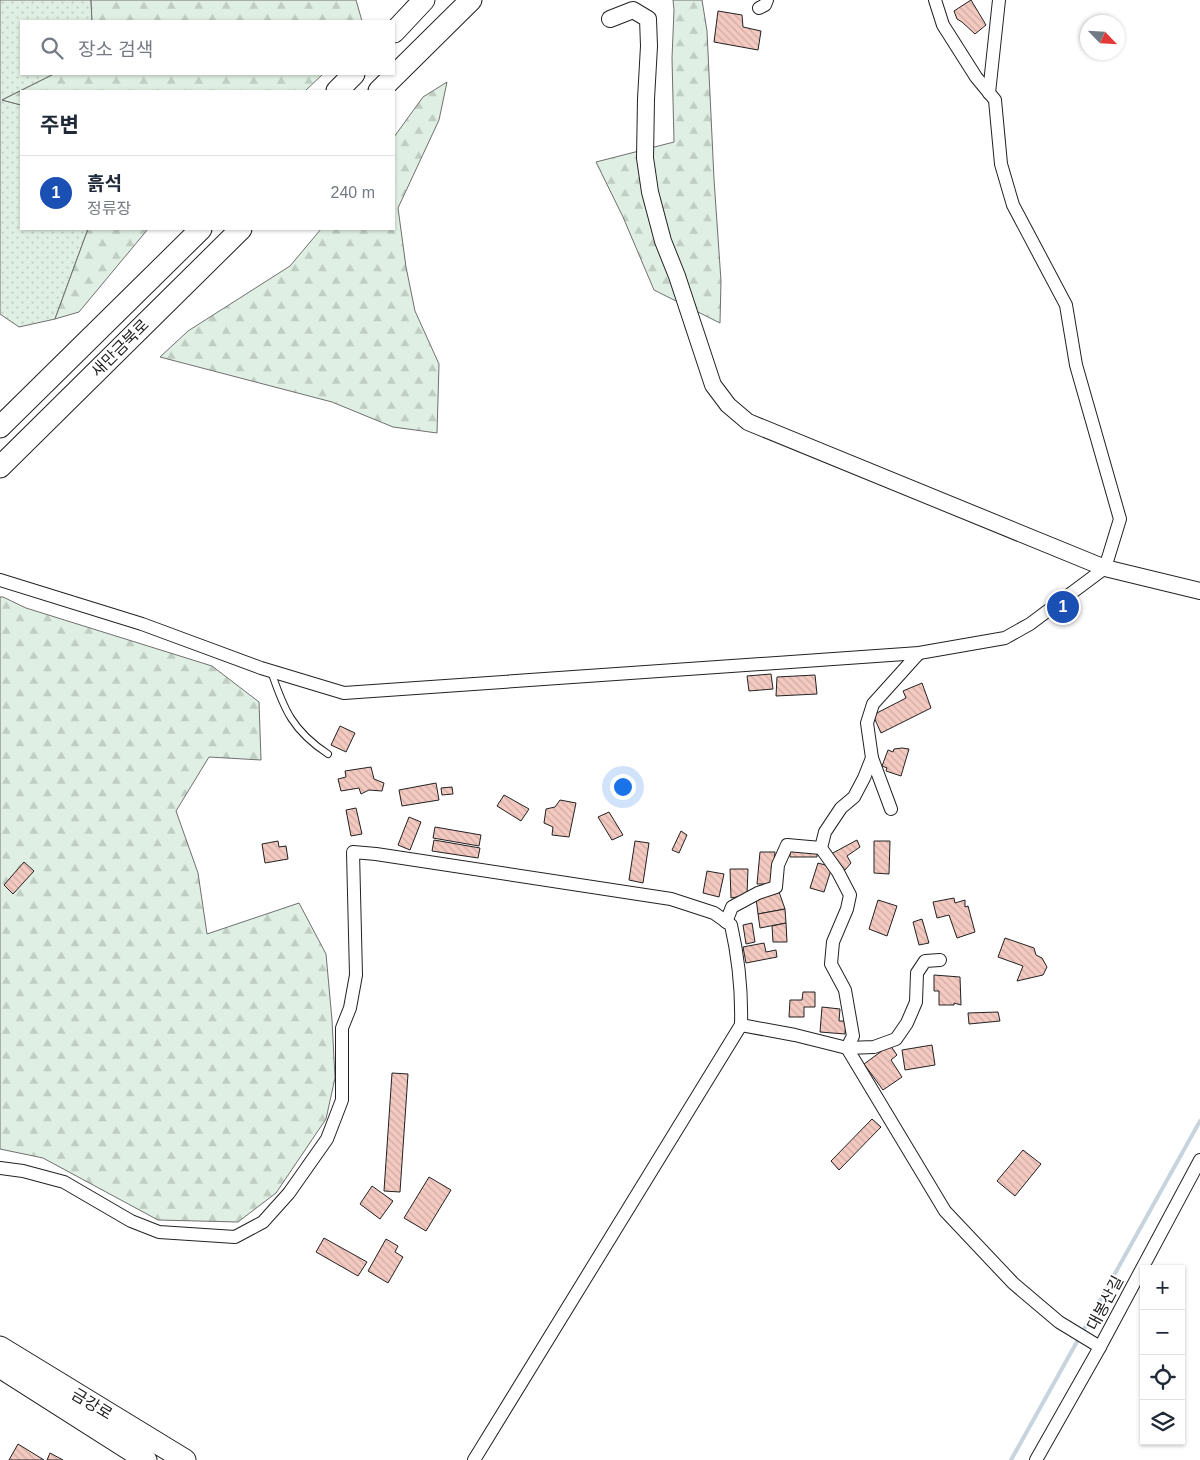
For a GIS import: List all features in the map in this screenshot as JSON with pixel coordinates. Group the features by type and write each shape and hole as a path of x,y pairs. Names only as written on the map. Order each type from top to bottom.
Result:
{"highway":[{"path":"395,31 424,0"},
{"path":"380,90 471,0"},
{"path":"338,90 353,75"},
{"name":"새만금북로","path":"0,426 200,230"},
{"name":"새만금북로","path":"0,467 240,230"},
{"name":"금강로","path":"0,1347 185,1460"},
{"name":"금강로","path":"0,1367 146,1460"}],"street":[{"path":"0,580 142,624 271,671 344,693 919,654 1005,638 1030,624 1105,568 1120,519 1076,365 1066,305 1013,205 1001,164 996,100 976,77 943,25 935,0"},
{"path":"989,92 999,0"},
{"path":"610,19 633,10 648,19 649,46 645,158 650,192 663,241 680,285 704,361 713,385 728,405 748,422 1105,568 1200,592"},
{"path":"891,809 872,758 868,723 873,704 919,654"},
{"path":"820,848 825,832 841,808 854,797 872,758"},
{"path":"726,922 732,907 758,893 776,887 778,865 787,845 820,848 838,872 850,894 833,942 831,964 845,990 853,1036 847,1048"},
{"path":"0,1168 22,1171 64,1182 131,1221 159,1232 234,1237 263,1222 288,1193 327,1139 342,1100 342,1028 350,1008 356,975 353,852 671,898 714,913 731,925 739,959 742,998 741,1025 474,1460"},
{"path":"741,1025 795,1035 847,1048 874,1048 896,1039 907,1023 916,1002 917,973 925,961 940,960"},
{"path":"847,1048 944,1211 1013,1283 1059,1322 1096,1345"},
{"name":"대봉산길","path":"1036,1460 1096,1345 1200,1160"}],"lane":[{"path":"271,671 280,698 291,720 310,742 328,754"}],"green space":[{"path":"0,0 91,0 92,20 20,20 20,75 52,75 2,100 20,105 20,230 88,230 55,319 19,327 0,314"},
{"path":"91,0 356,0 362,20 92,20"},
{"path":"673,0 702,0 707,31 721,281 720,323 654,290 623,217 596,162 674,142"},
{"path":"52,75 322,75 306,90 22,90"},
{"path":"447,82 439,120 398,208 406,267 415,311 439,364 437,433 393,427 332,402 160,357 188,331 290,266 320,230 395,230 395,136 423,97"},
{"path":"20,91 20,105 2,100"},
{"path":"88,230 147,230 79,312 55,319"},
{"path":"0,597 26,608 212,666 259,702 261,760 209,757 176,811 198,873 207,934 299,903 326,954 335,1078 326,1119 276,1193 238,1222 158,1220 43,1158 0,1149"}],"building":[{"path":"971,0 986,25 975,34 957,19 954,11"},
{"path":"718,11 742,15 743,27 761,31 758,50 714,42"},
{"path":"771,674 773,689 749,691 747,676"},
{"path":"815,675 817,694 776,696 777,677"},
{"path":"922,683 931,708 881,733 873,715 906,698 903,691"},
{"path":"340,726 355,733 346,752 331,745"},
{"path":"894,749 909,749 901,776 886,771 887,768 882,766 888,750 893,752"},
{"path":"371,767 374,779 384,783 382,791 369,790 361,794 359,788 341,791 338,779 346,777 345,771"},
{"path":"436,783 439,800 402,806 399,790"},
{"path":"452,787 453,794 442,795 441,788"},
{"path":"504,795 529,809 521,821 497,806"},
{"path":"560,800 576,803 569,837 552,835 553,827 544,823 546,809 555,807"},
{"path":"356,808 362,834 351,836 346,810"},
{"path":"609,812 623,835 612,840 598,817"},
{"path":"409,817 421,822 410,850 398,845"},
{"path":"435,827 481,835 479,846 433,838"},
{"path":"681,831 687,835 679,853 672,850"},
{"path":"434,840 480,848 478,858 432,851"},
{"path":"857,840 860,847 847,856 851,863 845,870 831,854"},
{"path":"278,841 279,847 286,846 288,859 265,863 262,844"},
{"path":"635,841 649,843 643,883 629,880"},
{"path":"874,841 890,841 889,874 874,873"},
{"path":"790,850 817,851 817,857 790,857"},
{"path":"760,852 775,852 772,884 757,884"},
{"path":"24,862 34,871 13,894 4,885"},
{"path":"818,863 832,867 824,892 810,888"},
{"path":"730,869 748,869 747,895 731,898"},
{"path":"707,871 724,874 719,897 703,893"},
{"path":"778,889 785,909 758,914 756,898"},
{"path":"954,898 955,903 965,900 965,907 968,906 975,932 957,938 949,915 937,918 933,902"},
{"path":"878,900 897,906 887,936 869,929"},
{"path":"785,909 786,923 760,928 758,914"},
{"path":"922,919 929,943 919,945 913,922"},
{"path":"752,923 755,942 746,944 743,925"},
{"path":"786,923 787,942 773,942 772,926"},
{"path":"1005,938 1034,948 1036,955 1042,958 1047,967 1043,975 1017,981 1023,966 998,957"},
{"path":"764,943 766,952 776,950 777,957 746,963 743,947"},
{"path":"934,975 960,977 961,1005 954,1003 954,1005 939,1005 939,991 934,991"},
{"path":"803,992 815,992 815,1007 804,1007 804,1017 789,1017 790,1000 802,1000"},
{"path":"822,1007 840,1009 839,1021 846,1021 845,1034 820,1032"},
{"path":"998,1012 1000,1021 969,1024 968,1013"},
{"path":"890,1045 897,1055 891,1060 902,1077 883,1090 864,1064"},
{"path":"932,1045 935,1065 905,1070 902,1050"},
{"path":"392,1073 408,1074 400,1192 384,1191"},
{"path":"872,1119 881,1127 839,1170 831,1161"},
{"path":"1023,1150 1041,1164 1015,1196 997,1181"},
{"path":"429,1177 451,1190 426,1231 404,1218"},
{"path":"372,1186 393,1201 380,1219 360,1204"},
{"path":"324,1238 367,1262 358,1276 316,1252"},
{"path":"386,1239 398,1246 395,1252 403,1257 388,1283 368,1271"},
{"path":"18,1444 44,1460 9,1460"},
{"path":"50,1453 63,1460 47,1460"}],"waterway":[{"path":"1011,1460 1200,1121"}],"place":[{"name":"흙석","path":"1063,607"}]}
